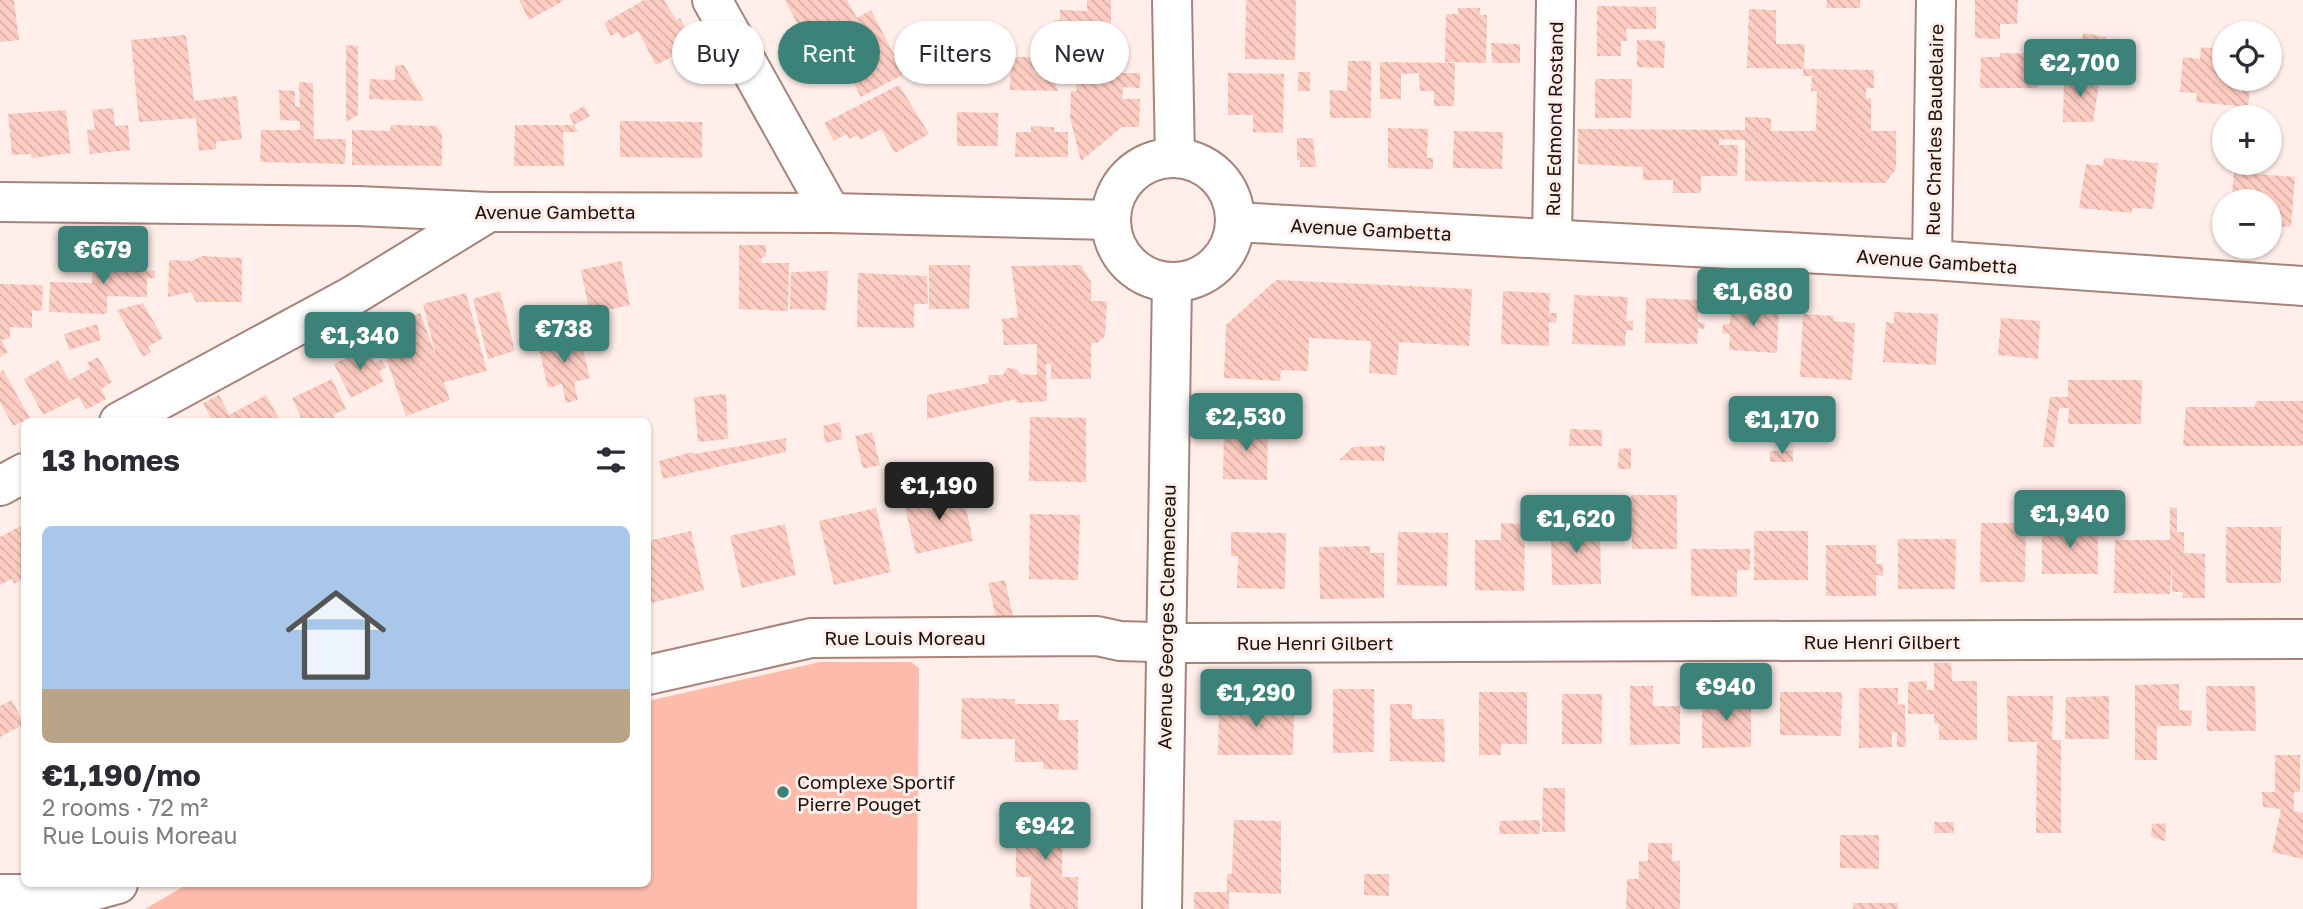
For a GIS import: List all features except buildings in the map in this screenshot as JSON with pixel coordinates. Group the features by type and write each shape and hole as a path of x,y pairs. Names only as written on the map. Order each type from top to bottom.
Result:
{"street":[{"path":"712,0 831,213"},
{"path":"1171,0 1175,158"},
{"name":"Rue Edmond Rostand","path":"1552,238 1556,0"},
{"name":"Rue Charles Baudelaire","path":"1932,260 1936,0"},
{"path":"1175,158 1194,161 1212,171 1225,186 1233,203 1235,222 1232,242 1222,259 1208,272 1191,280 1172,283 1153,280 1135,271 1122,257 1113,239 1110,220 1114,200 1123,183 1138,169 1155,160 1175,158"},
{"name":"Avenue Gambetta","path":"0,202 358,206 489,212 831,213 1110,220"},
{"path":"126,418 352,296 489,212"},
{"name":"Avenue Gambetta","path":"1235,222 1932,260 2303,286"},
{"name":"Avenue Georges Clemenceau","path":"1163,909 1172,283"},
{"path":"0,486 21,475"},
{"name":"Rue Louis Moreau","path":"651,674 811,638 1097,636 1120,641 1166,642"},
{"name":"Rue Henri Gilbert","path":"1166,642 2303,639"},
{"path":"0,894 81,894 107,887"}],"shaded area":[{"name":"Complexe Sportif Pierre Pouget","path":"820,662 911,662 919,668 917,909 145,909 183,887 651,887 651,700"}],"place":[{"name":"Complexe Sportif Pierre Pouget","path":"783,792"}]}
